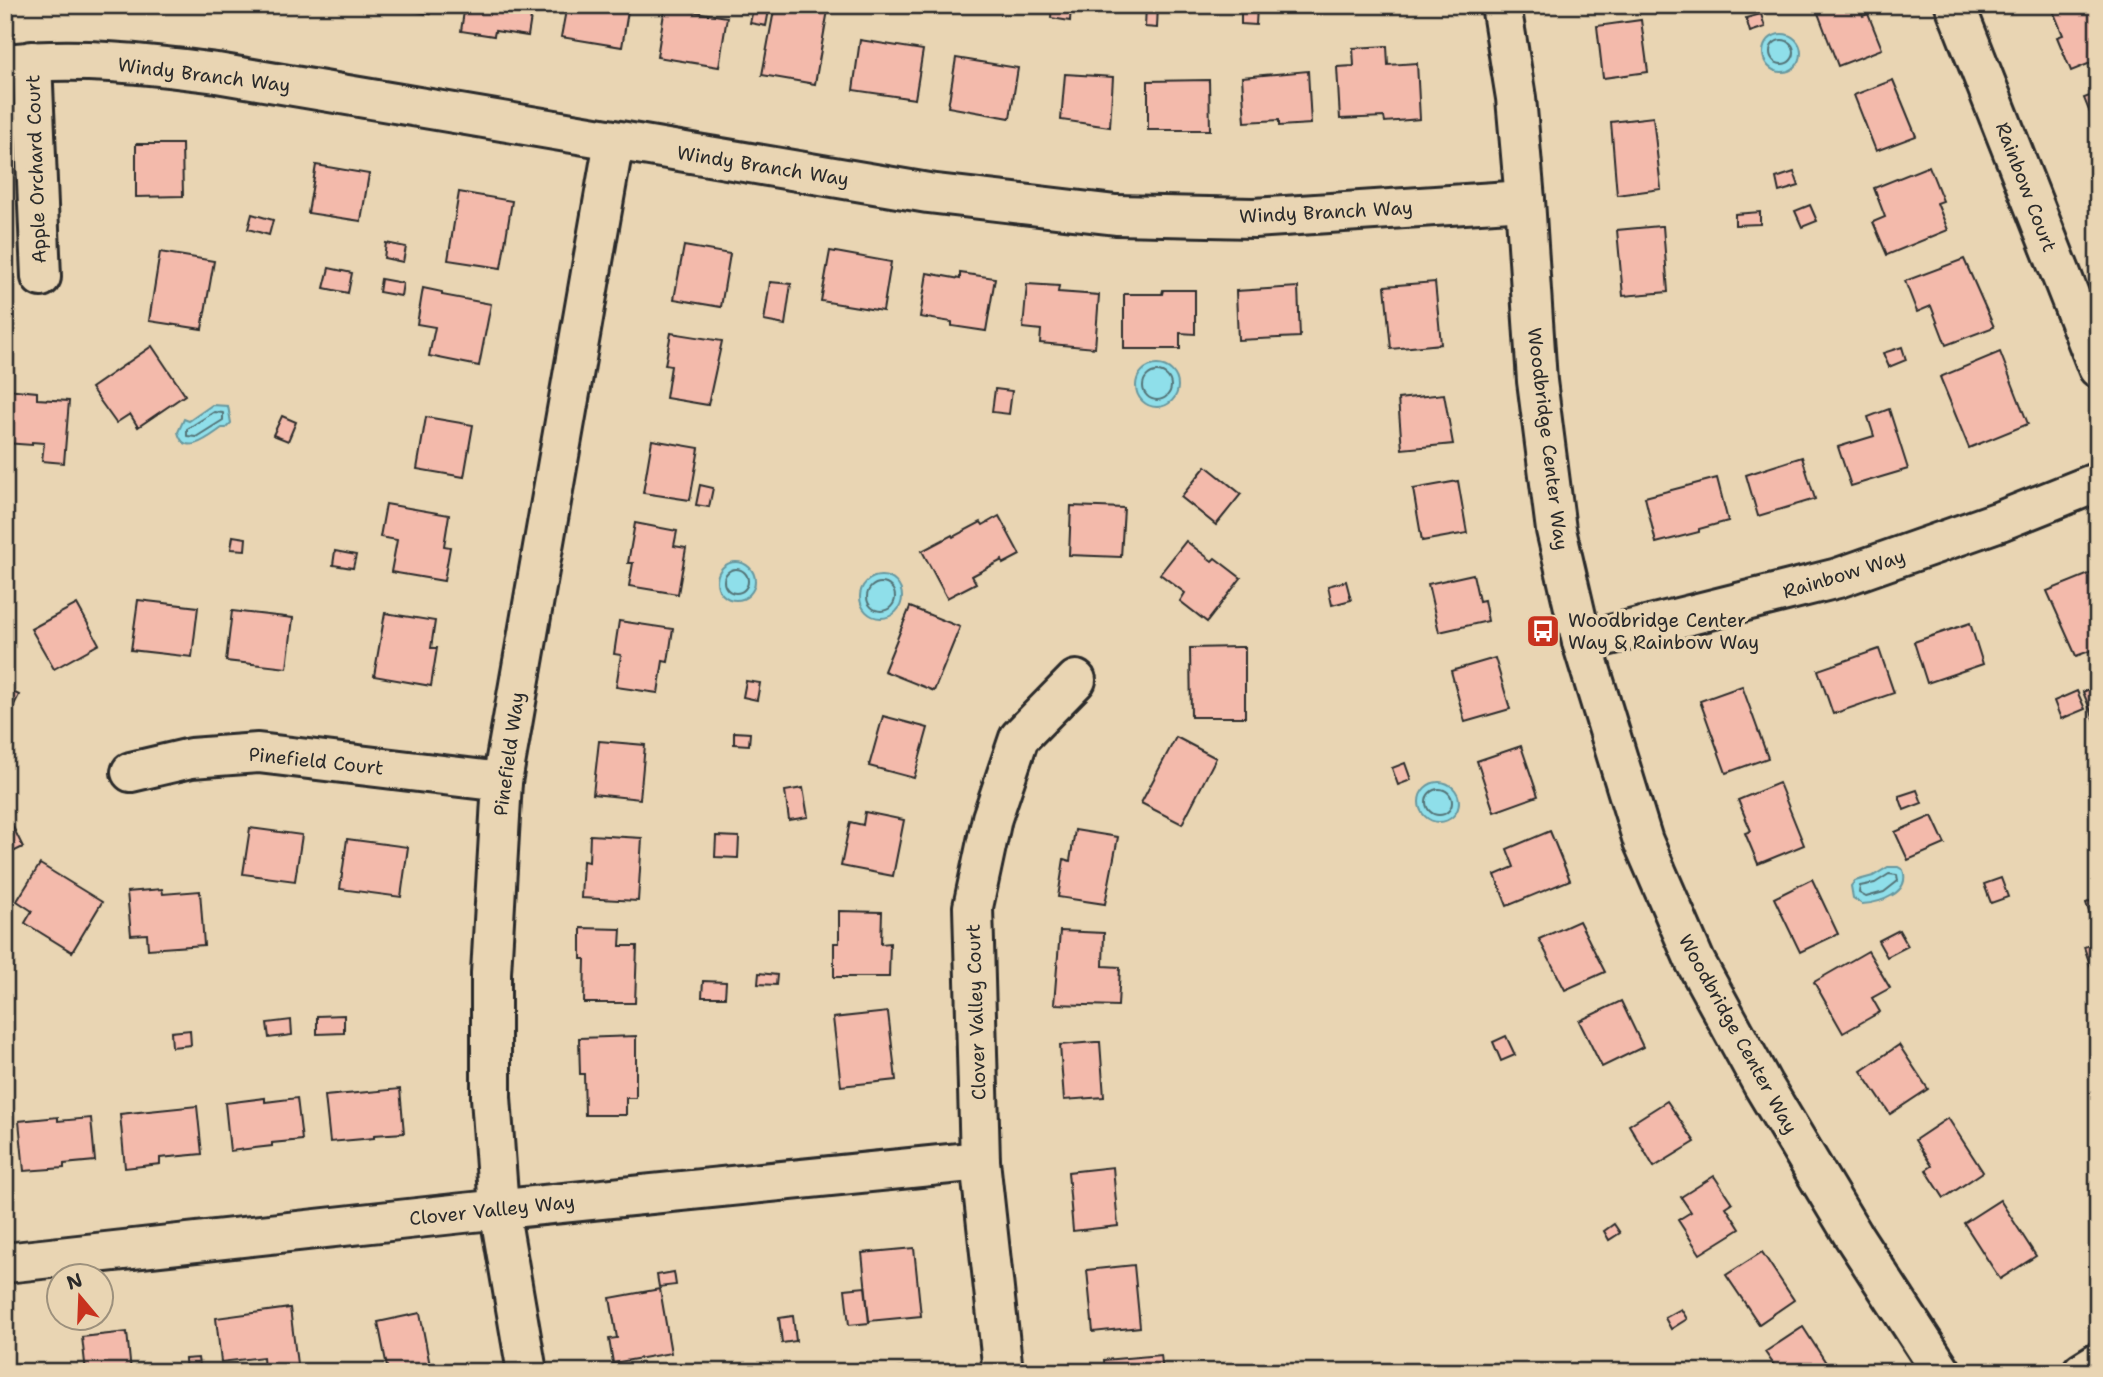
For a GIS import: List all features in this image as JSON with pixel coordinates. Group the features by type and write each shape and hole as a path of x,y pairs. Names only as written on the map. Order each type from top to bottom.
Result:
{"street":[{"name":"Woodbridge Center Way","path":"1501,5 1516,98 1537,381 1556,530 1582,642 1643,841 1695,961 1763,1084 1853,1236 1942,1372"},
{"name":"Rainbow Court","path":"1955,5 2098,368"},
{"name":"Windy Branch Way","path":"18,62 140,64 217,73 928,194 1116,215 1254,218 1525,200"},
{"name":"Apple Orchard Court","path":"18,62 41,277"},
{"name":"Pinefield Way","path":"527,1372 499,1209 491,1097 491,973 502,782 614,141"},
{"name":"Rainbow Way","path":"1582,642 1708,613 1839,578 2000,521 2098,482"},
{"name":"Clover Valley Court","path":"1003,1372 980,1161 973,907 992,818 1020,737 1076,680"},
{"name":"Pinefield Court","path":"131,772 191,758 258,753 502,782"},
{"name":"Clover Valley Way","path":"5,1264 499,1209 980,1161"},
{"path":"2082,1372 2098,1362"}],"water":[{"path":"1782,34 1795,40 1801,53 1795,66 1782,72 1769,66 1763,53 1769,40"},
{"path":"1157,365 1172,371 1178,386 1172,401 1157,407 1142,401 1136,386 1142,371"},
{"path":"212,405 228,406 231,423 197,443 186,444 178,432 184,419 189,421"},
{"path":"736,562 749,568 755,581 749,594 736,600 723,594 717,581 723,568"},
{"path":"881,576 896,582 902,597 896,612 881,618 866,612 860,597 866,582"},
{"path":"1439,782 1453,788 1459,802 1453,816 1439,822 1425,816 1419,802 1425,788"},
{"path":"1888,867 1903,870 1904,878 1898,891 1885,899 1869,903 1862,904 1853,898 1851,886 1855,881 1873,876"}],"building":[{"path":"375,5 431,5 430,14"},
{"path":"465,5 533,5 528,36 495,31 494,36 461,31"},
{"path":"567,5 629,5 622,47 561,37"},
{"path":"754,5 770,5 766,26 750,23"},
{"path":"775,5 828,10 815,84 762,75"},
{"path":"1052,5 1071,5 1070,21 1051,18"},
{"path":"1146,5 1158,5 1157,28 1145,27"},
{"path":"1241,5 1257,6 1256,25 1241,24"},
{"path":"1815,5 1859,5 1863,16 1868,14 1882,49 1838,66"},
{"path":"2095,5 2098,12 2098,60 2071,71 2057,37 2063,35 2051,6"},
{"path":"665,7 727,17 719,67 657,57"},
{"path":"1761,14 1765,27 1750,32 1746,18"},
{"path":"1641,20 1648,72 1603,78 1597,26"},
{"path":"860,40 923,50 915,99 853,90"},
{"path":"1387,46 1388,65 1417,63 1420,119 1385,122 1384,117 1340,119 1337,67 1354,66 1353,48"},
{"path":"956,58 1018,68 1010,118 948,107"},
{"path":"1308,71 1311,124 1279,126 1279,120 1245,122 1242,77"},
{"path":"1065,74 1113,77 1110,127 1061,120"},
{"path":"1209,80 1210,130 1148,130 1148,81"},
{"path":"1893,80 1916,136 1876,151 1854,95"},
{"path":"2098,93 2098,143 2092,130 2096,128 2084,98"},
{"path":"1653,117 1661,189 1617,195 1611,122"},
{"path":"136,144 182,144 183,196 136,197"},
{"path":"316,165 369,174 361,221 308,213"},
{"path":"1929,166 1943,201 1937,203 1948,230 1887,255 1873,222 1885,217 1874,188"},
{"path":"1794,172 1799,186 1779,192 1776,178"},
{"path":"459,192 512,201 501,268 448,260"},
{"path":"1810,205 1817,221 1802,227 1795,211"},
{"path":"1760,212 1760,224 1735,225 1735,214"},
{"path":"252,214 273,220 269,235 248,229"},
{"path":"1663,226 1668,292 1623,296 1617,230"},
{"path":"386,243 406,247 403,262 384,258"},
{"path":"684,246 730,254 721,307 674,299"},
{"path":"830,251 891,262 883,311 821,301"},
{"path":"160,252 214,261 202,329 149,321"},
{"path":"1964,259 1994,327 1946,345 1931,306 1917,312 1905,281"},
{"path":"329,268 352,273 348,293 324,288"},
{"path":"927,273 960,279 960,273 995,278 986,331 952,326 952,322 920,317"},
{"path":"381,279 403,283 401,296 379,292"},
{"path":"770,282 791,284 785,325 764,321"},
{"path":"1435,282 1441,344 1391,349 1385,286"},
{"path":"1027,284 1059,286 1058,292 1099,295 1095,348 1040,343 1041,330 1023,328"},
{"path":"1298,287 1300,337 1238,340 1236,291"},
{"path":"423,288 442,292 442,295 491,304 479,366 429,356 435,327 417,324"},
{"path":"1163,290 1195,290 1195,334 1180,333 1180,349 1124,349 1124,294 1162,294"},
{"path":"671,333 722,341 708,405 666,398 671,366 665,365"},
{"path":"152,346 185,395 138,427 130,414 116,423 91,388"},
{"path":"1902,347 1906,360 1889,367 1883,353"},
{"path":"2000,352 2028,424 1969,448 1940,377"},
{"path":"5,389 37,392 37,399 69,401 64,463 42,461 44,443 5,443"},
{"path":"995,389 1012,391 1009,414 992,412"},
{"path":"1444,394 1453,444 1402,449 1398,399"},
{"path":"1889,409 1908,469 1851,486 1838,447 1874,436 1868,417"},
{"path":"282,416 296,422 288,441 273,435"},
{"path":"426,417 473,425 464,477 417,469"},
{"path":"652,440 699,448 690,500 643,493"},
{"path":"1802,457 1815,499 1758,516 1746,475"},
{"path":"1206,466 1241,494 1216,525 1181,497"},
{"path":"1717,478 1728,521 1656,543 1645,497"},
{"path":"1458,481 1467,533 1422,541 1413,489"},
{"path":"700,485 713,488 709,507 696,505"},
{"path":"386,504 449,515 444,546 450,547 444,581 391,572 397,540 380,537"},
{"path":"1071,506 1124,508 1121,557 1069,555"},
{"path":"999,516 1020,555 1003,564 1002,560 972,576 976,583 947,598 922,551 952,535 953,537 981,522 983,525"},
{"path":"635,523 677,531 674,546 686,548 678,594 629,586 633,563 628,563"},
{"path":"233,536 246,538 245,550 231,549"},
{"path":"1186,541 1241,578 1207,622 1180,601 1185,593 1160,574"},
{"path":"335,551 356,555 353,568 333,565"},
{"path":"2094,572 2098,583 2098,648 2076,656 2047,591"},
{"path":"1473,574 1479,601 1484,600 1488,621 1439,632 1428,584"},
{"path":"1346,581 1351,600 1332,605 1328,586"},
{"path":"138,600 198,607 192,657 131,650"},
{"path":"77,604 99,644 54,669 31,629"},
{"path":"910,607 960,627 934,691 884,671"},
{"path":"232,611 293,618 287,668 226,661"},
{"path":"385,613 435,621 431,648 437,648 431,686 374,676"},
{"path":"619,621 673,629 668,662 663,661 658,693 616,687 621,655 614,654"},
{"path":"1970,623 1983,664 1927,683 1914,642"},
{"path":"1245,647 1245,717 1191,717 1190,648"},
{"path":"1879,649 1894,693 1833,714 1818,670"},
{"path":"1495,658 1510,709 1465,722 1451,671"},
{"path":"746,681 760,683 757,700 743,697"},
{"path":"2098,685 2098,728 2083,692"},
{"path":"1742,686 1768,758 1726,773 1700,701"},
{"path":"5,688 19,695 5,723"},
{"path":"2077,691 2085,709 2061,719 2054,701"},
{"path":"883,716 928,728 914,778 869,766"},
{"path":"734,732 750,733 749,745 734,744"},
{"path":"1176,737 1216,758 1182,824 1141,803"},
{"path":"599,741 645,745 640,799 593,794"},
{"path":"1521,746 1538,796 1494,812 1477,761"},
{"path":"1405,763 1411,780 1398,785 1392,768"},
{"path":"1779,783 1804,845 1758,864 1745,833 1751,831 1738,800"},
{"path":"803,788 808,817 789,820 785,791"},
{"path":"1917,790 1922,803 1904,810 1899,796"},
{"path":"865,812 904,820 893,876 841,866 850,822 863,825"},
{"path":"7,815 23,847 5,856 5,816"},
{"path":"1932,816 1945,844 1908,860 1895,832"},
{"path":"250,828 302,835 295,881 243,874"},
{"path":"1075,830 1118,837 1105,904 1058,897 1064,859 1070,861"},
{"path":"1550,831 1570,880 1507,906 1495,875 1514,867 1507,849"},
{"path":"590,835 642,838 638,901 581,898 583,861 589,862"},
{"path":"716,836 739,837 738,858 715,857"},
{"path":"347,839 408,847 401,897 340,889"},
{"path":"40,864 102,902 72,952 25,923 32,911 17,901"},
{"path":"2001,878 2008,897 1991,903 1984,884"},
{"path":"1812,879 1838,934 1800,952 1774,898"},
{"path":"162,889 163,894 200,891 204,945 148,949 147,934 131,935 127,892"},
{"path":"2098,899 2098,938 2086,903"},
{"path":"839,911 882,912 881,944 890,943 889,977 834,977 834,943 839,943"},
{"path":"1579,921 1605,972 1565,990 1539,939"},
{"path":"581,928 621,929 620,946 637,946 635,1003 584,1003 585,959 581,959"},
{"path":"1899,930 1908,946 1887,957 1878,941"},
{"path":"1060,931 1104,933 1103,966 1120,967 1118,1006 1054,1004"},
{"path":"2098,942 2098,974 2094,976 2084,947"},
{"path":"1868,951 1890,988 1872,998 1880,1012 1843,1033 1814,982"},
{"path":"759,973 777,975 776,985 758,984"},
{"path":"703,981 726,982 725,997 702,997"},
{"path":"1621,1001 1643,1047 1602,1067 1579,1021"},
{"path":"888,1012 896,1080 841,1086 833,1018"},
{"path":"344,1015 344,1033 317,1034 317,1016"},
{"path":"291,1020 292,1035 269,1038 267,1023"},
{"path":"190,1030 191,1045 172,1047 171,1032"},
{"path":"636,1036 636,1098 626,1098 626,1115 585,1115 584,1074 580,1074 579,1038"},
{"path":"1506,1036 1515,1055 1501,1061 1493,1042"},
{"path":"1100,1042 1104,1097 1064,1100 1060,1045"},
{"path":"1899,1045 1928,1089 1890,1114 1861,1071"},
{"path":"400,1089 404,1133 330,1142 325,1096"},
{"path":"265,1098 265,1102 297,1098 302,1140 230,1151 225,1103"},
{"path":"1667,1101 1695,1142 1654,1167 1629,1125"},
{"path":"197,1106 202,1154 160,1158 160,1164 125,1168 120,1114"},
{"path":"58,1117 58,1121 91,1118 95,1161 64,1164 64,1168 24,1171 19,1121"},
{"path":"1948,1118 1983,1172 1944,1198 1926,1170 1932,1166 1915,1140"},
{"path":"1113,1167 1118,1226 1073,1231 1068,1172"},
{"path":"1714,1176 1732,1203 1726,1207 1740,1229 1700,1254 1678,1220 1691,1212 1681,1197"},
{"path":"2000,1200 2036,1256 2000,1279 1964,1223"},
{"path":"1614,1224 1620,1233 1609,1240 1604,1231"},
{"path":"914,1248 921,1316 869,1321 862,1253"},
{"path":"1762,1252 1794,1300 1759,1324 1726,1275"},
{"path":"1134,1265 1140,1327 1093,1332 1087,1270"},
{"path":"674,1272 676,1285 659,1287 657,1275"},
{"path":"865,1287 869,1323 849,1325 845,1289"},
{"path":"660,1289 671,1353 613,1363 609,1339 617,1338 610,1298"},
{"path":"290,1308 298,1372 264,1372 263,1357 221,1362 216,1318"},
{"path":"1681,1309 1687,1319 1671,1329 1665,1318"},
{"path":"420,1313 431,1371 388,1372 378,1322"},
{"path":"793,1316 796,1341 782,1343 779,1318"},
{"path":"1803,1327 1832,1372 1779,1372 1765,1352"},
{"path":"127,1332 131,1372 86,1372 82,1337"},
{"path":"1161,1355 1163,1372 1105,1372 1104,1360"},
{"path":"198,1358 200,1372 186,1372 185,1359"},
{"path":"918,1367 918,1372 874,1372 874,1371"}],"place":[{"name":"Woodbridge Center Way & Rainbow Way","path":"1543,631"}]}
